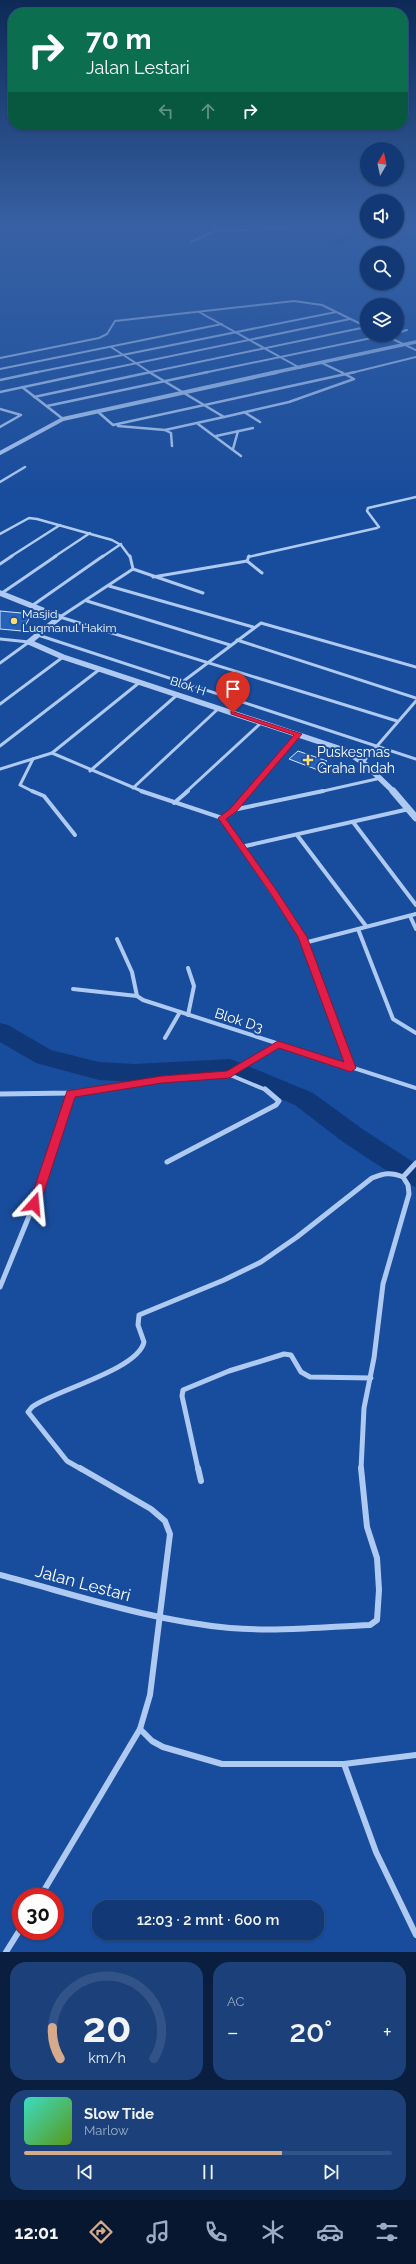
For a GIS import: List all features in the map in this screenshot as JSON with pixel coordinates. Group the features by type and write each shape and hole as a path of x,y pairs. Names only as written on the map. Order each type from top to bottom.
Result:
{"street":[{"path":"0,358 99,338 107,334 115,321 133,319"},
{"path":"213,319 300,368"},
{"path":"0,380 301,319"},
{"path":"0,392 350,319"},
{"path":"34,397 367,327 350,319"},
{"path":"0,369 222,324"},
{"path":"47,406 360,340"},
{"path":"399,342 416,350"},
{"path":"0,453 63,419 416,342"},
{"path":"111,346 150,373 224,417"},
{"path":"113,426 416,357"},
{"path":"97,412 113,426 165,430 198,424 289,402 354,379 322,362"},
{"path":"22,387 63,419"},
{"path":"0,409 21,415 0,427"},
{"path":"244,412 260,422"},
{"path":"198,424 241,456"},
{"path":"216,436 253,428"},
{"path":"165,430 171,433 172,446"},
{"path":"233,449 238,431"},
{"path":"0,482 25,467"},
{"path":"153,577 247,561 250,556 377,528 379,527 367,511 368,508 416,497"},
{"path":"0,534 29,518 60,525 90,533 121,544 133,563 133,569"},
{"path":"0,564 60,525"},
{"path":"1,593 90,533"},
{"path":"33,606 121,544"},
{"path":"247,561 262,573"},
{"path":"133,569 203,593"},
{"path":"0,663 60,617 87,601 133,569"},
{"path":"109,586 253,627"},
{"path":"1,593 60,617 397,721"},
{"path":"87,601 230,645"},
{"path":"181,682 253,627 258,624 266,623 416,667"},
{"path":"38,635 416,759"},
{"path":"0,639 29,642"},
{"path":"237,640 416,698"},
{"name":"Blok H","path":"29,642 62,657 262,721 344,750 364,761 383,778 416,818"},
{"path":"0,704 62,657"},
{"path":"0,746 100,669"},
{"path":"0,769 52,753 140,682"},
{"path":"90,771 177,695"},
{"path":"364,761 370,756 376,746 397,721 416,701"},
{"path":"133,788 219,708"},
{"path":"174,803 262,721"},
{"path":"222,818 233,810 298,734"},
{"path":"52,753 90,771 133,788 222,818 274,893 304,943 351,1068"},
{"path":"33,759 20,785 44,796 74,835"},
{"path":"233,810 383,778"},
{"path":"241,847 409,809"},
{"path":"353,822 416,905"},
{"path":"298,835 366,926"},
{"path":"304,943 416,914"},
{"path":"410,916 416,929"},
{"path":"358,929 393,1019 416,1033"},
{"path":"117,939 132,972 137,996"},
{"path":"188,968 194,986 188,1015"},
{"name":"Blok D3","path":"73,989 137,996 188,1015 278,1045 416,1088"},
{"path":"165,1038 180,1012"},
{"path":"0,1094 71,1094 162,1079 232,1074 278,1045"},
{"path":"167,1162 276,1105 279,1101 277,1096 270,1091 232,1074"},
{"path":"0,1287 34,1204 71,1094"},
{"path":"404,1176 416,1163"},
{"path":"45,1888 140,1729 150,1695 170,1534 165,1521 151,1509 67,1461 29,1416 28,1412 30,1408 82,1386 112,1370 140,1351 144,1342 136,1320 139,1315 252,1267 324,1217 375,1175 390,1171 404,1176 408,1185 409,1194 383,1284 370,1378 310,1377 301,1372 291,1355 284,1354 228,1371 183,1390 182,1396 201,1481"},
{"name":"Jalan Lestari","path":"0,1575 159,1618 230,1628 272,1630 370,1625 377,1620 379,1590 377,1558 368,1527 361,1479 364,1408 370,1378"},
{"path":"140,1729 152,1740 163,1747 222,1764 344,1764 416,1754"},
{"path":"344,1764 376,1852 416,1935"},
{"path":"6,1952 14,1940"}],"building":[{"name":"Masjid Luqmanul Hakim","path":"0,611 32,614 22,631 0,629"},
{"name":"Puskesmas Graha Indah","path":"298,751 327,761 318,770 289,759"}],"waterway":[{"path":"0,1031 44,1057 99,1071 134,1073 167,1070 230,1068 260,1079 304,1099 352,1135 416,1177"}],"place":[{"name":"Masjid Luqmanul Hakim","path":"14,621"},
{"name":"Puskesmas Graha Indah","path":"308,760"}],"route":[{"path":"34,1204 71,1094 162,1079 216,1077 229,1075 278,1045 351,1068 302,937 274,893 222,818 233,810 298,734 262,721 233,713"}]}
